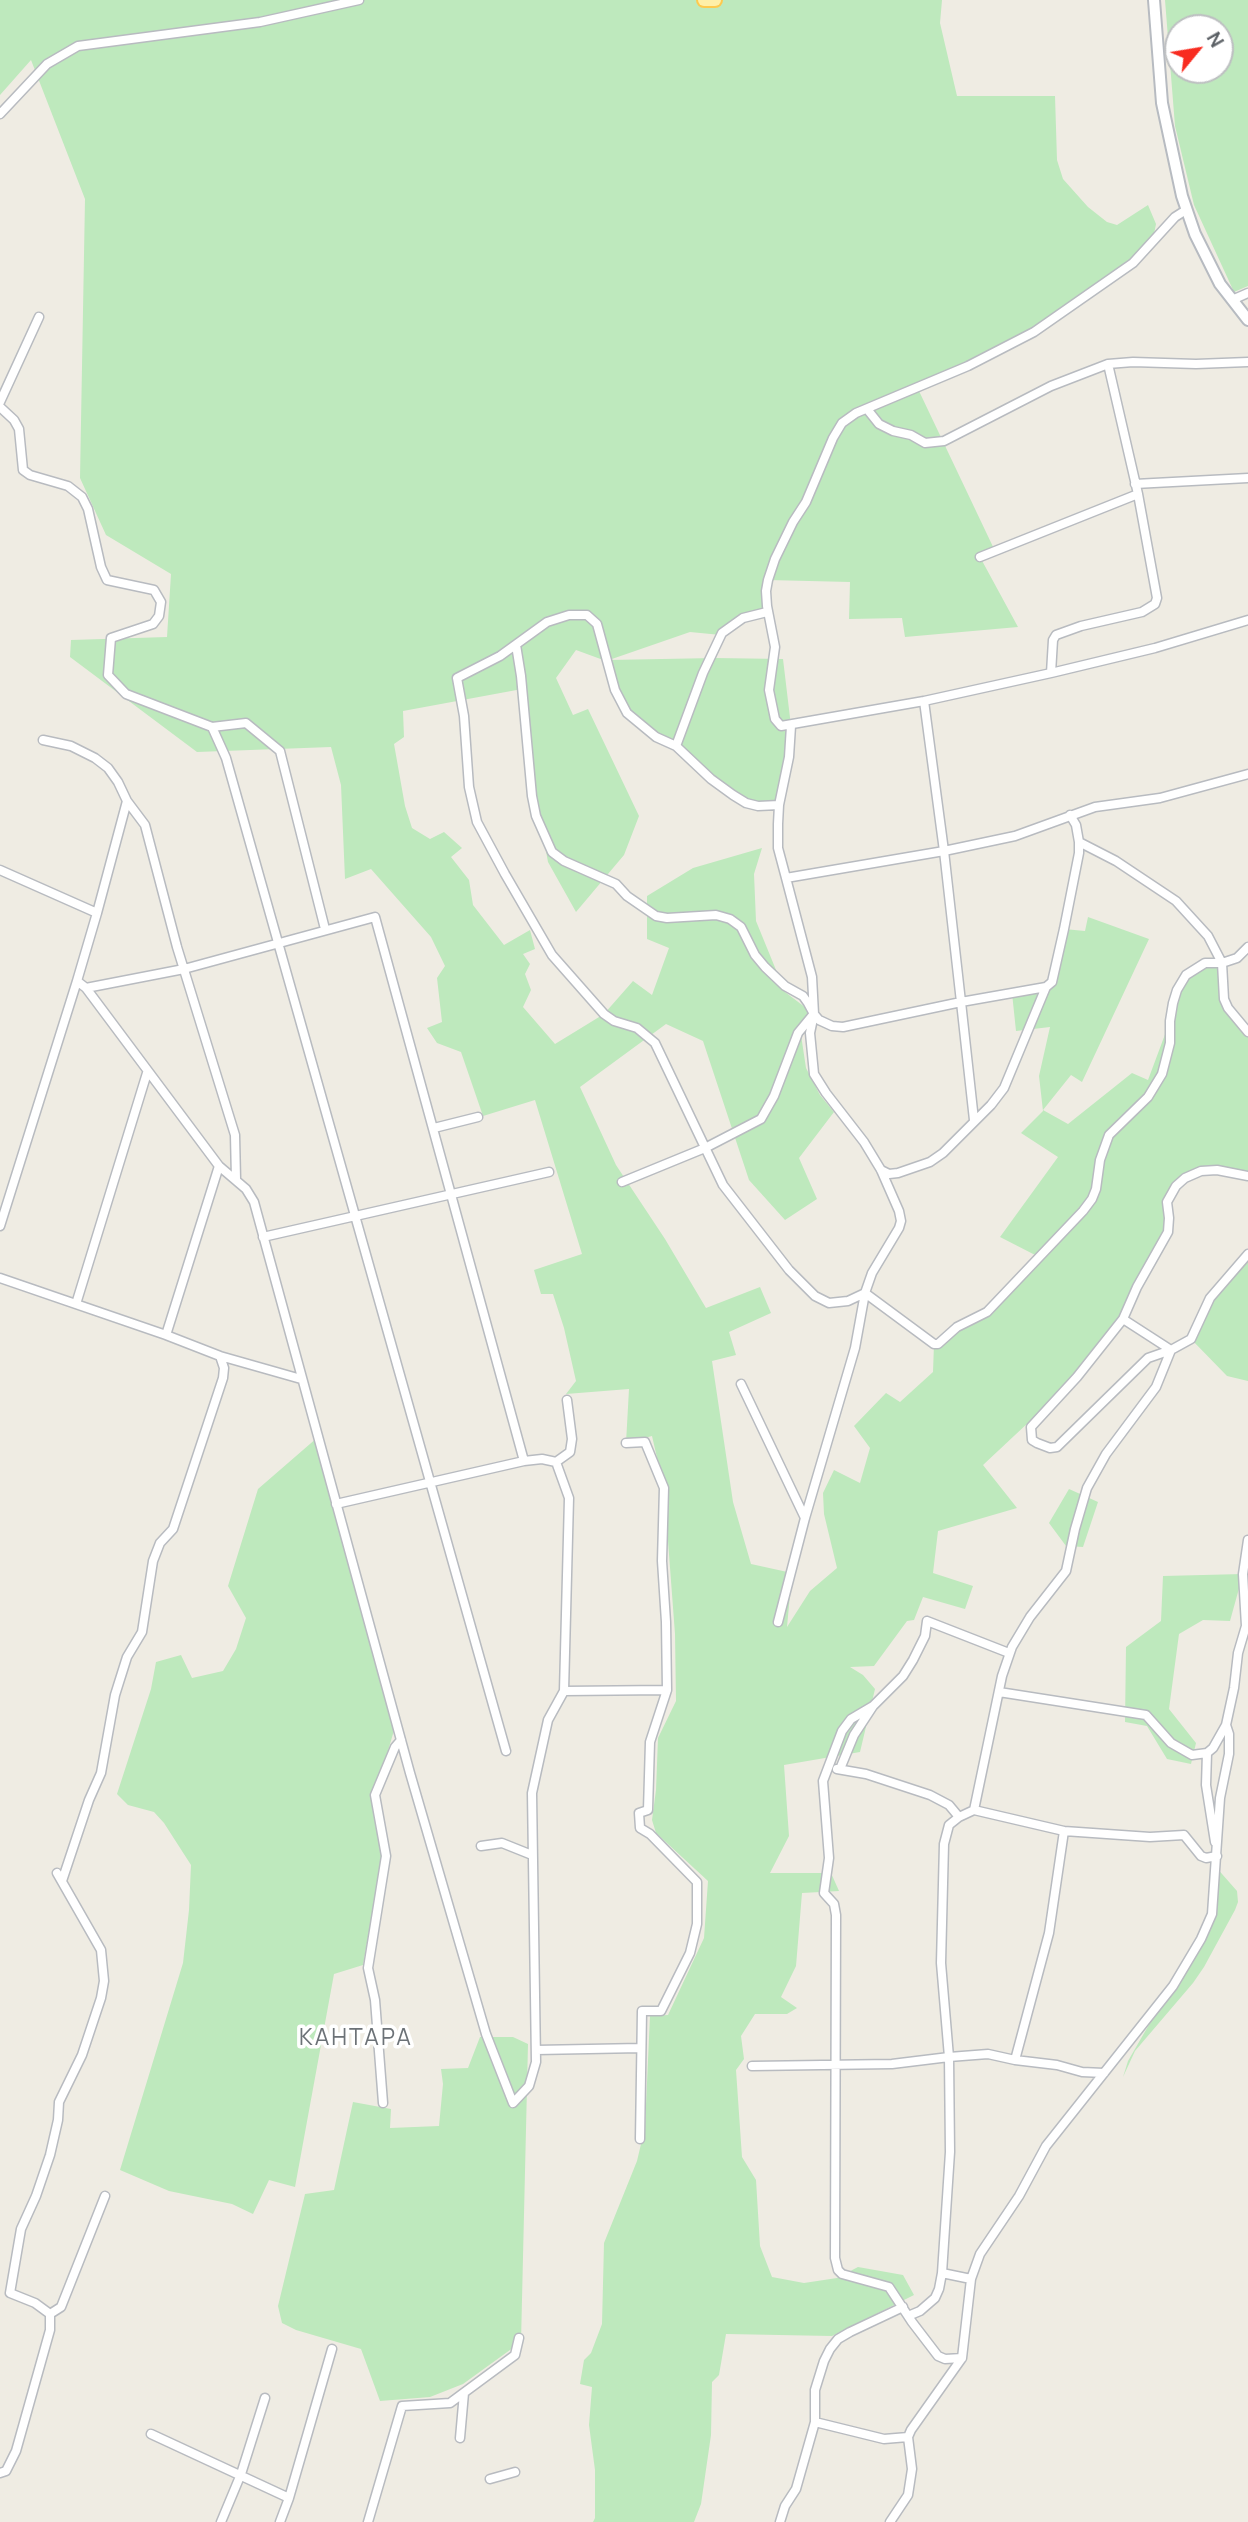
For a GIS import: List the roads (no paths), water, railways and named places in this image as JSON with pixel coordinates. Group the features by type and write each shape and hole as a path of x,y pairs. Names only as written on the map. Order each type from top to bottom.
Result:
{"main road":[{"path":"704,0 715,0"}],"street":[{"path":"0,114 47,64 78,46 260,22 359,0"},
{"path":"1154,0 1162,103 1173,165 1186,210 1220,284 1248,320"},
{"path":"1186,210 1175,217 1133,263 1034,332 968,366 913,387 849,417 842,423 806,502 775,559 765,591 775,647 769,690 772,713 781,726 791,726 924,701 1155,648 1248,620"},
{"path":"1232,300 1248,293"},
{"path":"0,402 39,317"},
{"path":"867,409 879,424 893,431 911,435 925,443 944,441 1051,386 1108,364 1248,362"},
{"path":"1052,673 1053,640 1056,635 1062,631 1142,612 1154,604 1157,591 1108,364"},
{"path":"0,407 19,429 23,470 30,475 68,486 82,497 88,509 101,567 107,580 154,590 160,602 159,616 153,624 111,638 108,675 126,694 212,726 246,723 280,751 325,929"},
{"path":"1135,484 1248,478"},
{"path":"980,557 1138,494"},
{"path":"676,746 703,673 722,633 743,618 767,612"},
{"path":"779,805 769,807 746,803 711,779 676,746 656,737 640,724 620,702 593,618 579,614 558,617 486,664 457,678 464,716 469,787 477,822 540,935 563,969 604,1014 614,1021 637,1028 656,1043 723,1185 759,1234 808,1289 829,1303 848,1301 865,1293"},
{"path":"516,645 532,796 543,835 552,852 564,861 616,884 627,896 656,916 667,918 701,914 730,919 741,927 754,955 785,986 803,996 814,1014 826,1024 843,1027 1046,987"},
{"path":"924,701 974,1120"},
{"path":"212,726 226,758 238,798 506,1751"},
{"path":"778,1622 805,1518 855,1348 865,1293 872,1273 901,1221 881,1170 814,1074 810,1033 814,1014 812,977 778,848 779,805 789,757 791,726"},
{"path":"43,740 71,746 95,758 113,775 127,801 145,825 184,969 235,1135 236,1180"},
{"path":"786,878 944,852 1015,836 1070,815 1124,802 1160,798 1248,774"},
{"path":"0,1226 77,981 127,801"},
{"path":"881,1170 889,1174 898,1173 930,1162 943,1153 991,1105 1004,1088 1056,968 1079,853 1076,825 1070,815"},
{"path":"1079,842 1116,860 1176,901 1208,936 1222,963 1224,999 1248,1032"},
{"path":"0,870 97,913"},
{"path":"86,988 184,969 375,917 524,1461"},
{"path":"865,1293 934,1344 938,1344 957,1327 993,1308 1092,1199 1100,1160 1109,1135 1148,1097 1162,1074 1170,1043 1173,1003 1181,981 1198,966 1237,958 1248,947"},
{"path":"77,981 86,988 219,1167 246,1189 254,1202 401,1740 486,2034 513,2103 529,2086 536,2062 532,1793 548,1720 564,1692 569,1498 556,1462"},
{"path":"622,1182 705,1148 761,1119 774,1096 795,1040 814,1014"},
{"path":"76,1304 147,1073"},
{"path":"434,1128 478,1117"},
{"path":"166,1335 219,1167"},
{"path":"1248,1176 1201,1171 1185,1178 1176,1186 1167,1202 1168,1232 1137,1287 1123,1319 1077,1377 1031,1427 1032,1440 1050,1448 1057,1447 1148,1358 1191,1339 1210,1298 1248,1254"},
{"path":"263,1237 550,1172"},
{"path":"0,1279 220,1356 301,1379"},
{"path":"1123,1319 1171,1350"},
{"path":"974,1810 1009,1653 1026,1623 1066,1571 1074,1529 1087,1488 1114,1443 1156,1387 1171,1350"},
{"path":"50,2314 35,2303 10,2293 21,2230 50,2155 59,2102 82,2055 104,1981 101,1950 60,1877 102,1773 115,1695 127,1657 142,1632 153,1561 160,1543 173,1529 223,1378 224,1368 220,1356"},
{"path":"741,1384 805,1518"},
{"path":"556,1462 570,1452 572,1439 568,1400"},
{"path":"626,1443 645,1442 664,1488 662,1561 667,1690 650,1742 648,1810 639,1813 640,1828 697,1882 697,1924 690,1953 661,2011 642,2011 640,2139"},
{"path":"336,1504 524,1461 542,1458 556,1462"},
{"path":"1218,1844 1214,1840 1209,1813 1207,1753 1226,1725 1238,1653 1246,1626 1243,1574 1248,1540"},
{"path":"840,1769 854,1735 873,1706 908,1668 925,1636 927,1621 1009,1653"},
{"path":"564,1692 667,1690"},
{"path":"999,1692 1139,1713 1152,1719 1171,1743 1183,1751 1192,1755 1207,1753"},
{"path":"873,1706 851,1719 842,1731 823,1781 829,1858 824,1893 834,1904 836,1915 836,2265 842,2274 848,2277 889,2287 939,2356 944,2360 962,2358"},
{"path":"890,2522 908,2495 912,2469 908,2437 911,2430 962,2358 967,2294 980,2254 1019,2196 1046,2146 1128,2039 1143,2026 1150,2012 1173,1986 1201,1939 1212,1914 1220,1798 1229,1754 1226,1725"},
{"path":"383,2103 375,2000 368,1968 386,1856 375,1795 395,1747 401,1740"},
{"path":"823,1781 829,1772 840,1769 866,1774 930,1796 949,1805 959,1817"},
{"path":"908,2316 920,2311 934,2298 942,2273 950,2152 949,2057 941,1963 944,1844 950,1825 974,1810 1064,1831 1097,1835 1185,1836 1202,1856 1217,1856"},
{"path":"1015,2060 1049,1933 1064,1831"},
{"path":"481,1846 502,1843 532,1855"},
{"path":"536,2050 640,2049"},
{"path":"752,2066 892,2064 988,2054 1057,2065 1082,2072 1104,2073"},
{"path":"50,2314 61,2306 105,2196"},
{"path":"942,2273 971,2278"},
{"path":"780,2522 796,2489 815,2422 815,2390 830,2349 838,2339 850,2332 903,2307"},
{"path":"0,2473 6,2470 16,2451 50,2330 50,2314"},
{"path":"368,2522 402,2406 450,2403 516,2356 519,2338"},
{"path":"280,2522 332,2349"},
{"path":"460,2438 464,2393"},
{"path":"221,2522 241,2474 265,2398"},
{"path":"815,2422 884,2439 908,2437"},
{"path":"151,2434 289,2498"},
{"path":"490,2479 515,2472"}],"district":[{"name":"КАНТАРА","path":"356,2039"}]}
